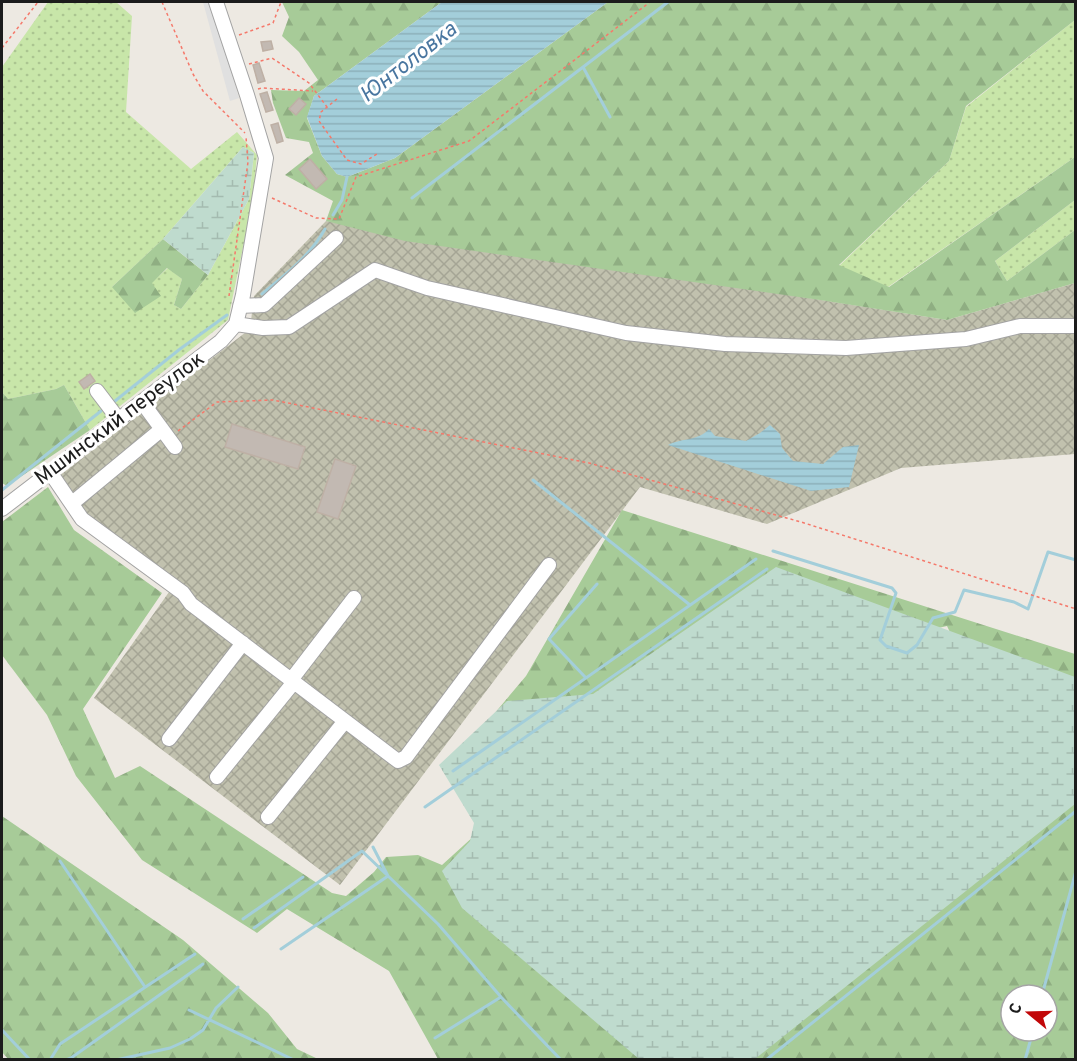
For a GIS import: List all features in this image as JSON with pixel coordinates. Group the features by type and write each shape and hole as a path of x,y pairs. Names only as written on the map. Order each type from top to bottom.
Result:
{"street":[{"path":"216,2 266,158 236,324 263,328 289,327 375,270 427,288 626,333 724,345 846,348 966,339 1020,326 1076,326"},
{"path":"240,306 264,305 336,238"},
{"name":"Мшинский переулок","path":"2,509 221,341 236,324"},
{"path":"97,391 119,420"},
{"path":"76,501 168,438 142,402"},
{"path":"50,472 82,519 183,593 191,604 398,761 406,757 549,565"},
{"path":"217,777 293,681 354,598"},
{"path":"169,739 243,643"},
{"path":"268,817 345,721"}],"path":[{"path":"2,48 38,2"},
{"path":"162,2 193,74 203,91 246,134 248,162 229,296"},
{"path":"227,39 273,23 281,2"},
{"path":"266,195 316,218 339,219 356,177 469,141 650,2"},
{"path":"243,66 272,58 309,83 327,107"},
{"path":"251,92 262,88 314,91"},
{"path":"337,99 321,112 319,121 347,160 361,165 377,154"},
{"path":"168,438 216,402 273,400 589,463 801,522 1076,609"}],"shaded area":[{"path":"203,2 212,2 239,98 230,101"},
{"path":"326,221 947,320 1075,283 1075,454 901,468 767,524 640,487 340,885 94,698 169,592 79,526 50,483 250,329 254,296"}],"green space":[{"path":"48,2 116,2 132,16 126,112 191,169 237,132 257,155 253,199 228,320 90,430 64,385 56,389 8,399 2,392 2,67","holes":["243,147 254,153 249,199 208,275 181,309 174,305 182,279 168,268 151,283 112,287 163,239"]},
{"path":"282,2 442,2 314,96 307,118 322,156 337,174 347,177 395,158 608,2 1075,2 1075,20 966,106 949,161 839,265 889,287 1075,157 1075,200 995,261 1007,281 1075,230 1075,283 947,320 405,241 326,221 333,201 285,175 313,153 309,142 286,138 273,103 271,90 304,91 318,80 299,52 282,36 289,17"},
{"path":"1075,20 1075,157 888,287 839,266 949,161 966,107"},
{"path":"243,147 254,153 249,199 208,275 163,239"},
{"path":"1075,200 1075,230 1007,281 995,261"},
{"path":"163,239 208,275 181,309 174,305 182,279 167,268 152,283 161,296 135,313 112,287"},
{"path":"64,385 90,430 7,486 2,483 2,392 8,399 56,389"},
{"path":"48,487 74,530 162,593 83,709 115,778 140,766 332,893 346,896 374,872 386,857 418,855 442,865 485,826 451,765 526,676 622,510 1075,654 1075,1059 438,1059 389,971 287,909 257,933 142,860 76,776 47,715 2,655 2,522","holes":["947,626 957,647 887,640"]},
{"path":"776,567 1075,677 1075,804 755,1059 639,1059 462,908 442,871 470,841 474,823 439,765 507,701 593,694"},
{"path":"2,816 183,940 268,1013 297,1049 318,1059 8,1059 2,1052"}],"water":[{"name":"Юнтоловка","path":"442,2 608,2 395,158 347,177 337,174 322,156 307,117 314,96"},
{"path":"770,425 780,434 782,448 793,461 823,464 843,447 859,445 849,487 811,491 668,445 700,436 709,429 715,436 746,441"}],"building":[{"path":"271,41 273,49 263,51 261,42"},
{"path":"259,63 265,81 258,83 253,65"},
{"path":"267,92 273,110 266,112 260,94"},
{"path":"299,98 306,104 296,115 289,109"},
{"path":"278,123 283,141 277,143 271,125"},
{"path":"310,159 327,179 316,189 299,169"},
{"path":"90,374 95,381 84,389 79,382"},
{"path":"232,424 305,447 298,469 225,447"},
{"path":"335,459 356,466 338,519 317,512"}],"waterway":[{"path":"412,198 668,2"},
{"path":"583,67 610,117"},
{"path":"333,215 342,200 347,177"},
{"path":"262,294 305,256 325,229"},
{"path":"115,401 227,315"},
{"path":"2,490 101,411"},
{"path":"533,480 690,605"},
{"path":"773,551 892,588 896,593 880,640 886,646 907,653 917,645 933,618 955,612 964,590 1014,602 1028,609 1048,552 1076,560"},
{"path":"453,771 756,559"},
{"path":"425,807 767,569"},
{"path":"586,678 549,639 597,584"},
{"path":"766,1060 1076,811"},
{"path":"281,949 388,876 373,847"},
{"path":"254,928 362,851 438,924 501,997 561,1060"},
{"path":"60,861 145,987"},
{"path":"1045,983 1076,871"},
{"path":"243,919 303,877"},
{"path":"50,1060 60,1044 195,954"},
{"path":"66,1060 203,964"},
{"path":"116,1060 170,1048 190,1039 203,1030 216,1008 238,987"},
{"path":"435,1038 501,997"},
{"path":"189,1010 294,1060"},
{"path":"2,1030 30,1060"},
{"path":"1025,1060 1030,1043"}]}
